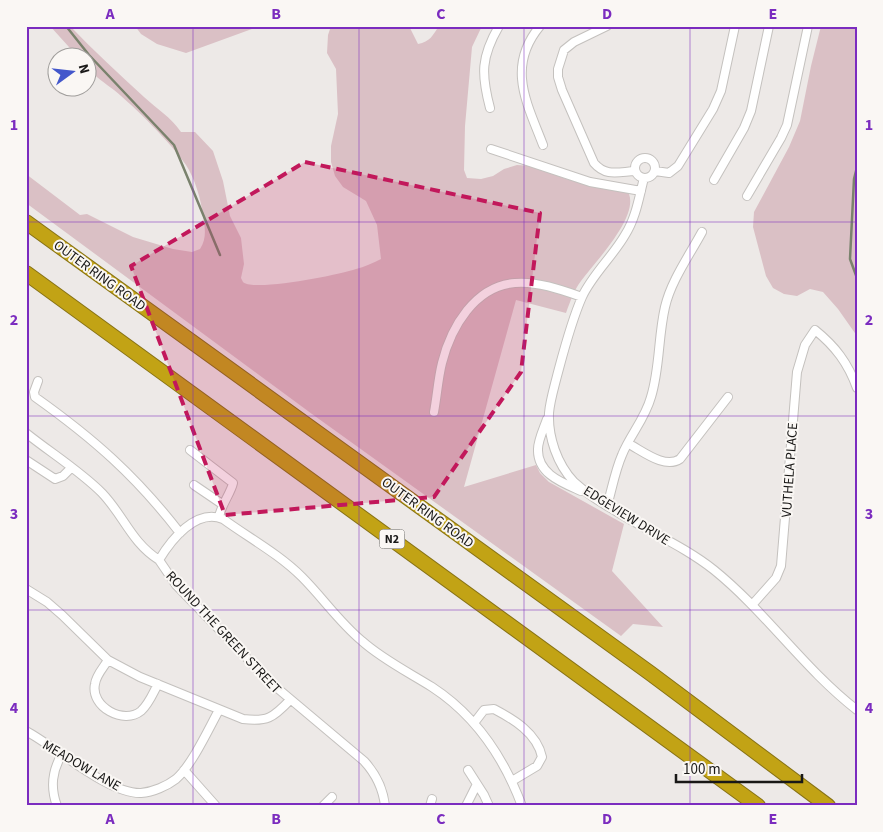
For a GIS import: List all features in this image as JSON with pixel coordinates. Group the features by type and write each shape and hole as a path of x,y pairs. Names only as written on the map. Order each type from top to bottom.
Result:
{"highway":[{"name":"OUTER RING ROAD","path":"26,222 650,673 828,806"},
{"name":"N2","path":"26,273 758,806"}],"street":[{"path":"490,108 484,87 483,70 489,46 499,26"},
{"path":"540,26 529,42 521,72 521,84 543,145"},
{"path":"607,26 574,42 564,50 558,77 573,117 594,162 600,169 610,173 635,171"},
{"path":"655,170 669,173 678,166 713,109 720,91 735,26"},
{"path":"714,180 744,128 751,111 769,26"},
{"path":"746,196 787,126 808,26"},
{"path":"491,149 590,182 641,191"},
{"path":"644,158 653,162 655,170 649,177 640,177 635,171 636,163 644,158"},
{"name":"EDGEVIEW DRIVE","path":"644,178 634,217 626,234 582,297 562,357 549,412 550,431 560,461 575,482 589,494 713,569 752,605 825,682 857,710"},
{"path":"607,506 622,453 650,400 655,383 665,306 674,283 702,232"},
{"path":"434,412 442,362 452,332 468,309 484,294 498,286 516,282 537,284 582,297"},
{"name":"VUTHELA PLACE","path":"752,605 776,578 780,566 797,372 805,345 815,330 832,344 845,363 857,388"},
{"path":"38,381 34,392 35,397 76,426 126,469 144,488 180,533"},
{"path":"628,444 666,463 676,461 728,397"},
{"path":"549,412 538,449 543,467 555,479 589,494"},
{"path":"26,433 101,492 147,552 160,560"},
{"path":"190,450 232,484 232,488 222,504 219,517 289,565 363,643 452,702 474,723 499,758 512,781 522,806"},
{"path":"26,460 54,479 63,476 71,468"},
{"path":"194,485 222,504"},
{"name":"ROUND THE GREEN STREET","path":"219,517 203,518 194,521 180,533 160,560 176,584 270,682 364,761 380,784 385,806"},
{"path":"26,589 54,608 108,660 132,674 243,719 256,721 267,719 275,715 290,700"},
{"path":"108,660 94,685 95,694 99,702 106,709 116,714 135,715 148,704 158,684"},
{"path":"474,723 484,710 494,709 519,724 539,748 542,757 537,766 512,781"},
{"name":"MEADOW LANE","path":"26,731 117,787 140,793 165,786 184,770 219,710"},
{"path":"57,806 52,787 53,776 62,754"},
{"path":"184,770 216,806"},
{"path":"468,770 489,806"},
{"path":"466,806 477,784"},
{"path":"323,806 332,797"}],"highlighted area":[{"path":"305,162 540,213 521,372 434,497 225,515 131,266"}],"shaded area":[{"path":"50,26 70,26 92,48 70,48"},
{"path":"135,26 260,26 186,53 157,44 141,34"},
{"path":"331,26 409,26 418,44 428,40 439,26 482,26 472,47 465,126 464,170 467,178 481,179 493,176 504,169 517,165 533,166 566,179 624,191 629,194 630,204 627,215 614,239 579,285 572,296 566,313 516,300 464,487 536,465 540,473 549,482 624,524 612,571 663,627 633,624 621,636 312,414 26,203 26,174 80,215 87,214 133,237 173,249 192,252 200,249 205,233 199,196 192,176 186,165 162,136 114,90 98,78 98,54 168,117 181,132 195,132 213,151 223,181 230,216 241,238 244,264 241,278 243,282 250,285 263,285 297,282 346,272 381,259 377,225 366,201 343,187 335,176 331,162 331,146 338,114 336,69 327,53 328,35"},
{"path":"821,26 857,26 857,336 823,292 810,289 797,296 784,294 773,288 766,276 753,227 754,212 789,147 800,121"}],"waterway":[{"path":"66,26 89,55 174,145 220,255"},
{"path":"857,167 854,179 850,259 857,278"}]}
